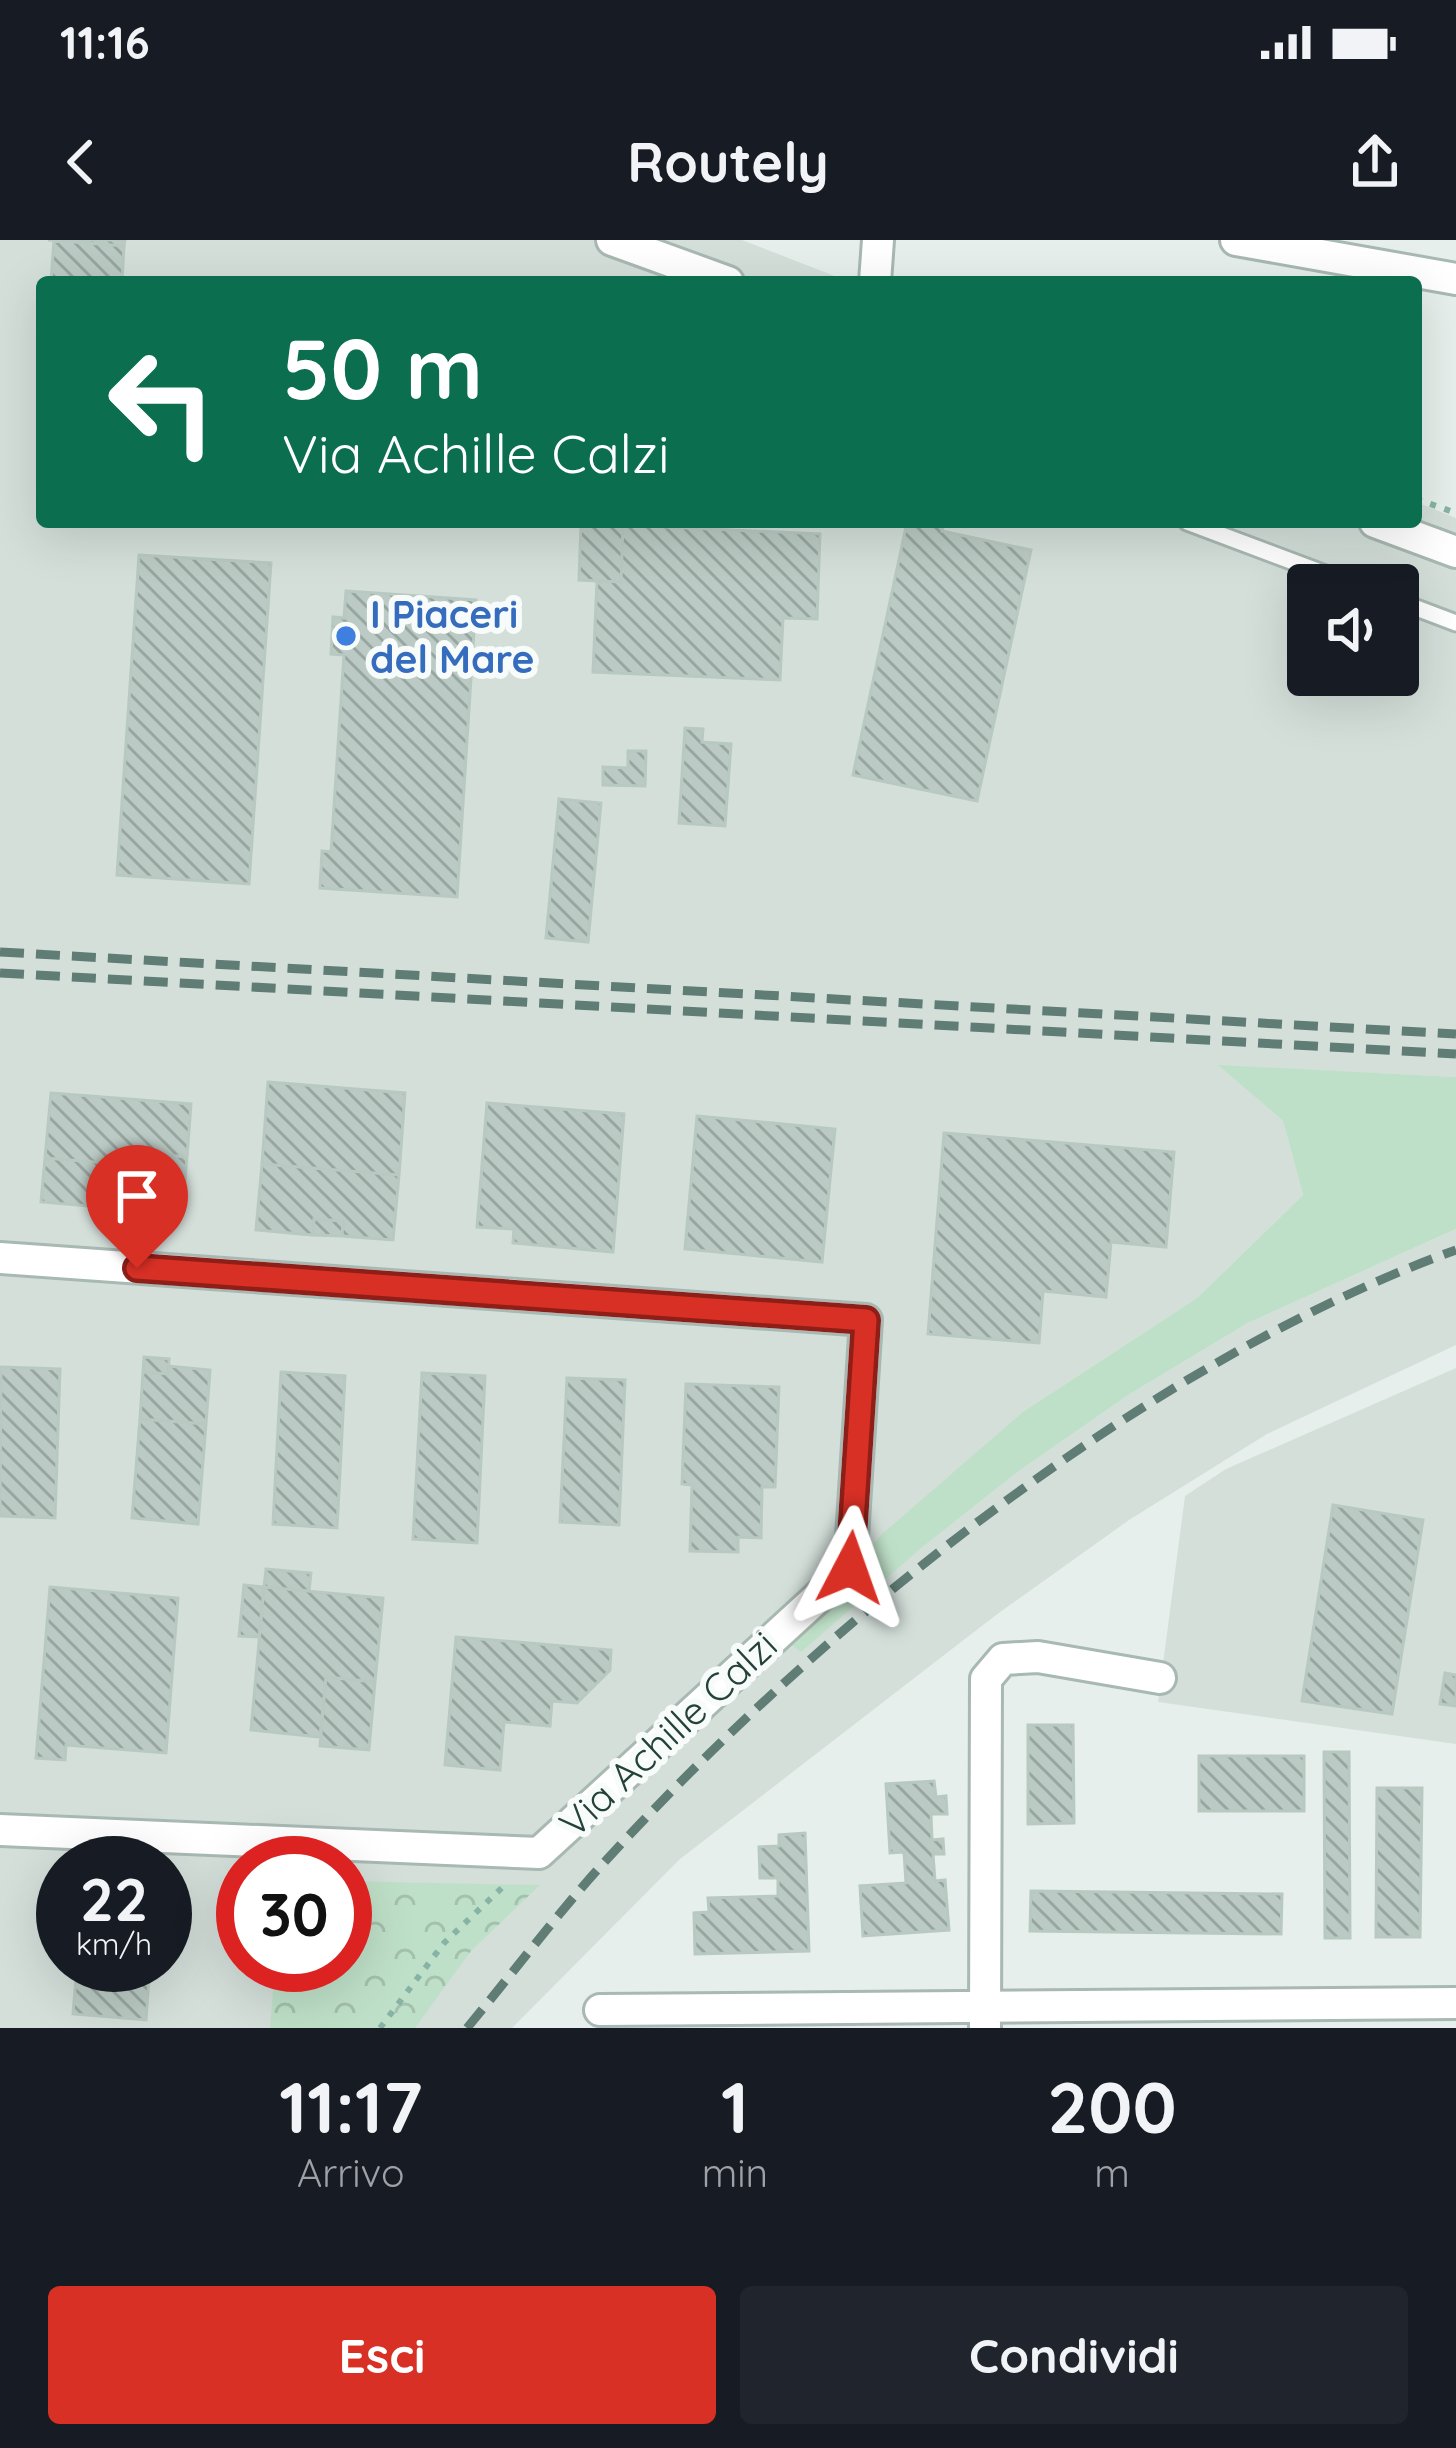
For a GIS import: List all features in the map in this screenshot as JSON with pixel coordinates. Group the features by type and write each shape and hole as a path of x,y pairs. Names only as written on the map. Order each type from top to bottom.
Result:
{"street":[{"path":"612,240 711,276"},
{"path":"875,276 878,240"},
{"path":"1236,240 1456,279"},
{"path":"1391,528 1456,552"},
{"name":"Via Achille Calzi","path":"0,1258 866,1320 850,1568 539,1853 0,1830"},
{"path":"985,2017 986,1679 1003,1659 1038,1657 1160,1678"},
{"path":"600,2010 985,2017 1456,2003"}],"lane":[{"path":"1203,528 1299,564"},
{"path":"1419,609 1456,622"}],"path":[{"path":"1422,501 1456,513"},
{"path":"380,2028 444,1943 539,1853"}],"shaded area":[{"path":"0,240 742,240 835,276 36,276 36,528 1422,528 1422,504 1456,518 1456,1077 1220,1066 1283,1121 1303,1195 1197,1298 1024,1411 919,1550 1019,1471 1130,1394 1248,1323 1456,1229 1456,1345 1267,1434 1129,1520 996,1615 680,1859 512,2028 0,2028"},
{"path":"1456,1368 1456,1744 1158,1702 1185,1496 1226,1469"}],"green space":[{"path":"1218,1065 1456,1077 1456,1229 1248,1323 1130,1394 1019,1471 801,1652 786,1641 881,1535 1024,1411 1197,1298 1303,1195 1283,1121"},
{"path":"372,1882 540,1885 471,1951 415,2028 270,2028 273,1992 372,1992"}],"building":[{"path":"48,240 125,240 124,246"},
{"path":"54,240 124,246 122,276 51,276"},
{"path":"581,528 623,528 621,582 579,580"},
{"path":"623,528 820,534 817,619 783,618 780,680 593,672 597,581 621,582"},
{"path":"906,528 943,528 1031,550 977,801 853,775"},
{"path":"139,555 271,563 249,884 117,875"},
{"path":"346,591 476,600 457,897 320,888 322,851 331,852 344,655 331,654 333,617 344,618"},
{"path":"685,728 703,729 702,742 731,744 725,826 679,823"},
{"path":"628,751 646,751 645,786 603,785 603,767 628,768"},
{"path":"559,799 601,803 588,942 546,938"},
{"path":"268,1082 405,1093 399,1175 262,1164"},
{"path":"51,1093 191,1104 187,1157 118,1151 117,1164 45,1158"},
{"path":"487,1103 624,1114 613,1252 513,1243 514,1229 477,1227"},
{"path":"697,1116 835,1129 822,1262 685,1249"},
{"path":"944,1133 1174,1152 1166,1247 1111,1242 1106,1297 1043,1291 1039,1343 928,1334"},
{"path":"118,1151 187,1157 182,1214 41,1202 45,1158 117,1164"},
{"path":"262,1164 399,1175 393,1240 342,1236 343,1221 314,1219 313,1235 256,1230"},
{"path":"314,1219 343,1221 342,1236 313,1235"},
{"path":"144,1357 169,1359 168,1374 143,1372"},
{"path":"168,1366 210,1370 206,1424 140,1419 143,1372 168,1374"},
{"path":"1,1367 60,1369 55,1518 0,1516"},
{"path":"281,1372 345,1376 337,1528 273,1524"},
{"path":"422,1373 485,1376 477,1543 413,1539"},
{"path":"567,1378 625,1380 619,1525 560,1522"},
{"path":"686,1384 779,1387 775,1487 762,1487 761,1538 738,1537 738,1552 690,1551 692,1485 682,1484"},
{"path":"140,1419 206,1424 198,1524 132,1518"},
{"path":"1333,1505 1423,1520 1392,1714 1302,1701"},
{"path":"266,1569 311,1573 309,1591 264,1587"},
{"path":"244,1585 264,1587 259,1637 239,1636"},
{"path":"50,1587 178,1598 166,1753 66,1745 65,1760 36,1758"},
{"path":"264,1587 383,1598 375,1682 326,1677 320,1737 251,1730"},
{"path":"456,1637 611,1650 610,1670 577,1703 552,1701 550,1726 504,1722 500,1770 445,1765"},
{"path":"1445,1673 1456,1675 1456,1706 1440,1704"},
{"path":"326,1677 375,1682 369,1750 320,1746"},
{"path":"1028,1725 1073,1725 1074,1823 1028,1824"},
{"path":"1324,1752 1349,1752 1350,1938 1325,1938"},
{"path":"1199,1756 1304,1756 1304,1811 1199,1811"},
{"path":"934,1781 936,1797 946,1796 947,1814 931,1814 932,1840 943,1839 944,1854 933,1854 935,1881 945,1880 949,1930 863,1936 860,1886 906,1883 904,1852 890,1853 886,1784"},
{"path":"1377,1788 1422,1788 1420,1937 1376,1937"},
{"path":"805,1833 809,1951 695,1954 694,1913 709,1912 708,1898 778,1896 778,1878 760,1878 759,1847 779,1846 779,1835"},
{"path":"1031,1891 1282,1894 1281,1934 1030,1931"},
{"path":"75,1992 148,1992 146,2020 73,2014"}],"railway":[{"path":"0,952 1456,1034"},
{"path":"0,973 1456,1054"},
{"path":"467,2028 583,1886 687,1776 783,1684 995,1509 1108,1430 1223,1359 1340,1298 1456,1250"}],"place":[{"name":"I Piaceri del Mare","path":"346,636"}],"route":[{"path":"137,1268 866,1320 850,1568"}]}
